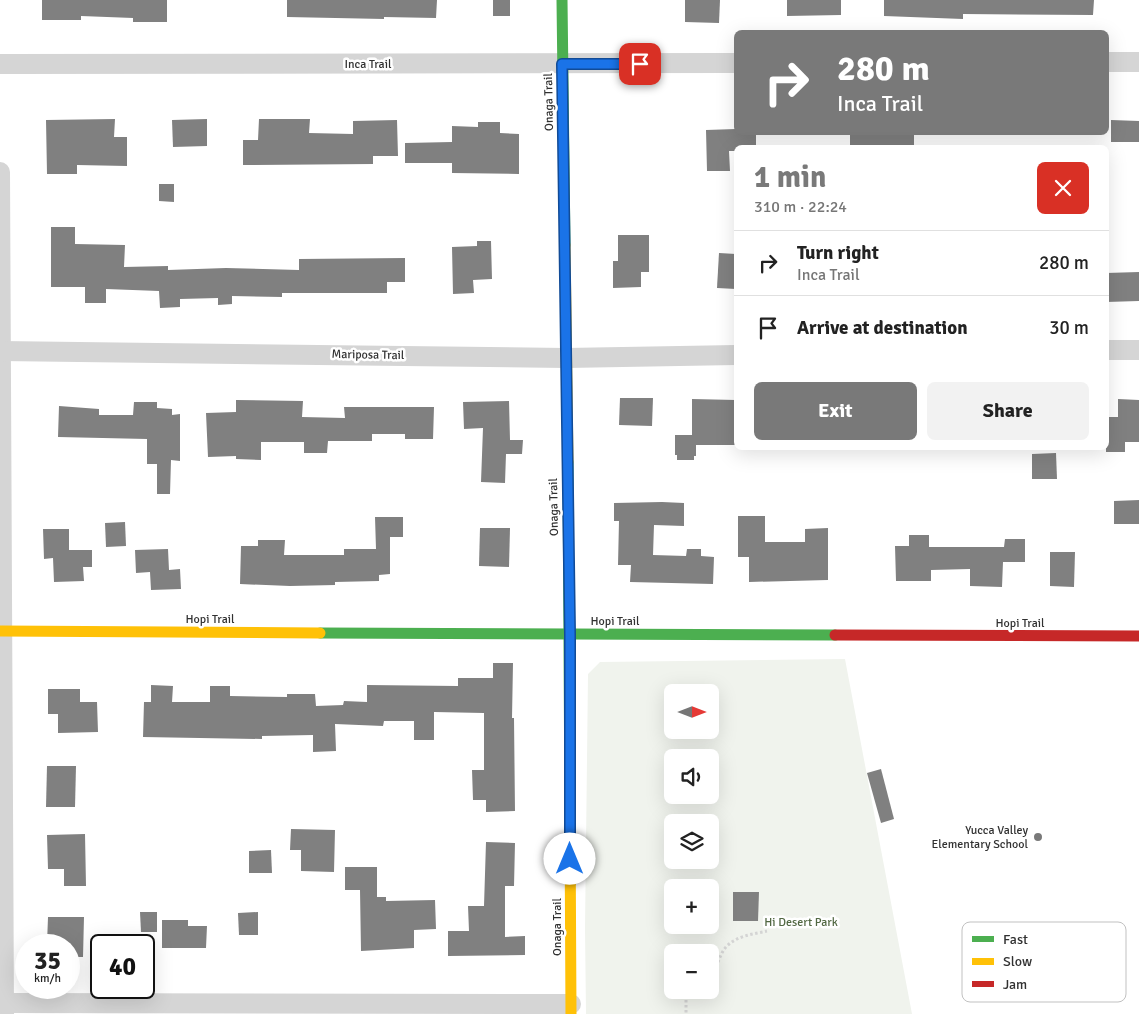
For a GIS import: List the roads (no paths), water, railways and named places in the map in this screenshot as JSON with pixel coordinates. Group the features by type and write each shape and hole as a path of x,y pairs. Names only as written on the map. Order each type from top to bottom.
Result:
{"street":[{"name":"Onaga Trail","path":"562,0 570,635 571,1009"},
{"path":"1109,62 1139,62"},
{"name":"Inca Trail","path":"0,64 734,63"},
{"path":"0,172 4,1008 571,1009"},
{"path":"1109,350 1139,350"},
{"name":"Mariposa Trail","path":"0,351 566,358 734,355"},
{"name":"Hopi Trail","path":"1,631 1139,636"}],"place":[{"name":"Yucca Valley Elementary School","path":"1038,837"}],"park label":[{"name":"Hi Desert Park","path":"801,922"}]}
